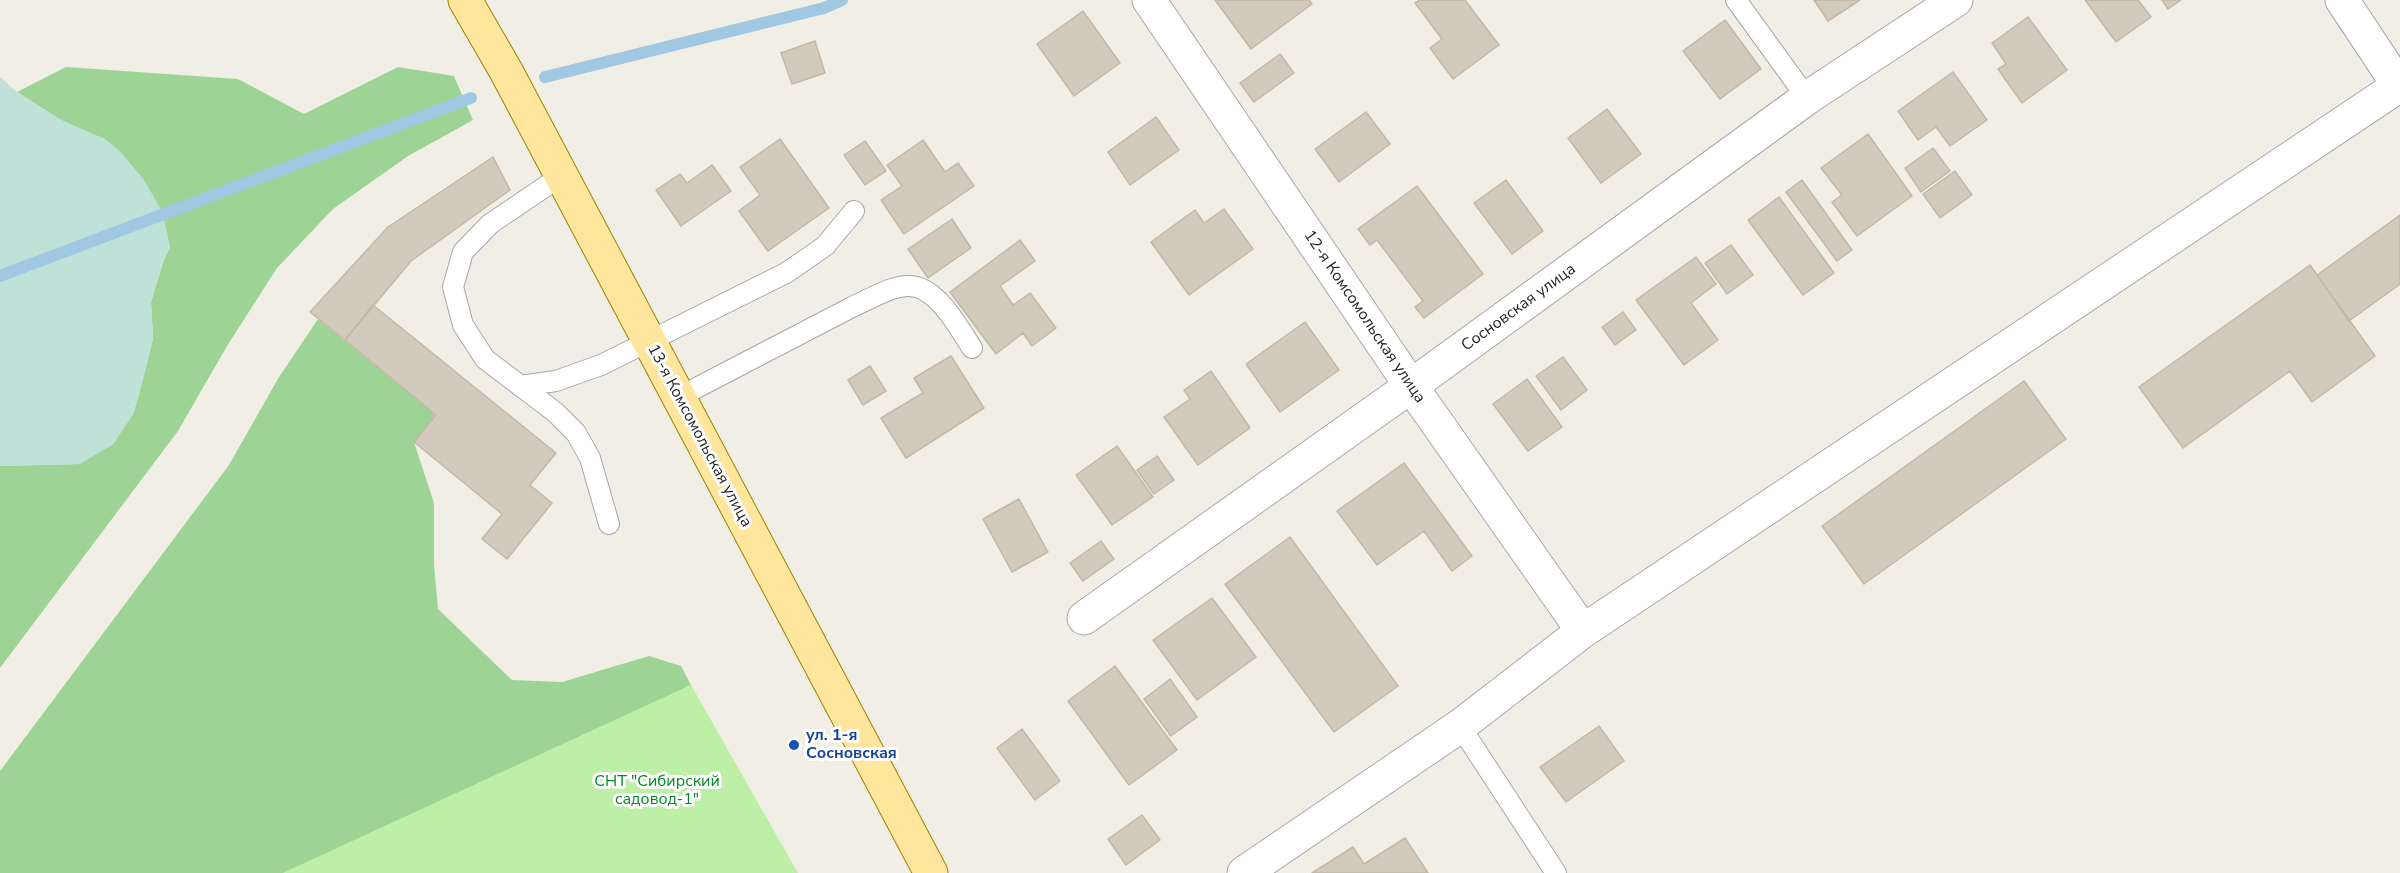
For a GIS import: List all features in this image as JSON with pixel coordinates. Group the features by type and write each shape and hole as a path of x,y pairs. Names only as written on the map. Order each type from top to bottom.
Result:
{"main road":[{"name":"13-я Комсомольская улица","path":"465,0 506,71 932,873"}],"street":[{"name":"12-я Комсомольская улица","path":"1149,0 1411,386 1583,631"},
{"name":"Сосновская улица","path":"1084,618 1411,386 1807,98 1956,0"},
{"path":"1244,873 1460,726 1583,631 2400,85 2342,0"}],"lane":[{"path":"1736,0 1807,98"},
{"path":"561,176 490,224 463,252 453,286 463,326 485,359 555,412 576,433 590,458 609,524"},
{"path":"520,386 556,381 601,365 786,273 825,246 854,211"},
{"path":"679,398 854,306 884,292 908,286 928,292 942,303 972,348"},
{"path":"1460,726 1556,873"}],"green space":[{"path":"66,67 238,79 304,114 398,67 454,76 473,120 408,156 333,209 277,268 227,346 178,431 0,668 0,466 79,464 113,444 133,414 138,398 153,339 151,302 170,247 91,134 61,120 17,92"},
{"path":"318,319 436,415 414,442 434,503 434,564 438,609 512,680 562,682 649,656 681,666 691,685 283,873 0,873 0,771 229,465 279,377"},
{"name":"СНТ \"Сибирский садовод-1\"","path":"691,685 798,873 283,873"}],"shaded area":[{"path":"0,77 17,92 61,120 105,139 120,151 144,180 163,213 170,247 151,302 153,339 133,414 113,444 80,464 0,466"}],"building":[{"path":"1215,0 1309,0 1312,4 1251,49"},
{"path":"1420,0 1465,0 1499,45 1453,79 1430,48 1442,39 1415,3"},
{"path":"1814,0 1860,0 1828,21"},
{"path":"2085,0 2138,0 2151,17 2116,42"},
{"path":"2162,0 2181,0 2168,9"},
{"path":"1083,11 1120,63 1074,96 1037,44"},
{"path":"2028,17 2067,70 2022,103 1998,69 2006,64 1992,43"},
{"path":"1725,20 1761,69 1720,99 1683,51"},
{"path":"815,41 825,73 792,84 781,53"},
{"path":"1280,54 1294,73 1254,102 1240,83"},
{"path":"1953,72 1987,120 1950,146 1936,127 1918,140 1898,111"},
{"path":"1607,109 1641,154 1601,183 1568,138"},
{"path":"1366,112 1390,144 1339,182 1315,149"},
{"path":"1156,117 1179,150 1130,185 1108,152"},
{"path":"1868,134 1912,196 1857,236 1832,202 1842,195 1821,168"},
{"path":"780,139 829,208 768,251 739,211 760,195 740,167"},
{"path":"923,140 945,172 958,163 974,186 904,234 881,200 902,186 887,165"},
{"path":"865,141 886,171 865,185 844,155"},
{"path":"1933,148 1950,171 1921,192 1905,168"},
{"path":"493,157 510,190 411,261 345,340 310,312 388,227"},
{"path":"712,165 731,191 681,226 656,190 680,174 687,183"},
{"path":"1955,171 1972,195 1940,218 1923,194"},
{"path":"1506,180 1543,231 1512,254 1474,203"},
{"path":"1802,180 1852,250 1837,261 1786,192"},
{"path":"1417,186 1483,274 1424,318 1415,307 1423,301 1377,240 1370,245 1358,229"},
{"path":"1779,197 1834,273 1803,295 1748,220"},
{"path":"1224,209 1253,249 1189,295 1151,242 1195,210 1204,223"},
{"path":"2400,215 2400,284 2349,321 2317,275"},
{"path":"952,219 971,248 928,278 908,249"},
{"path":"1020,240 1035,261 1000,286 1013,305 1030,293 1056,328 1032,346 1023,333 996,354 950,292"},
{"path":"1731,245 1753,275 1727,294 1705,263"},
{"path":"1696,257 1716,284 1691,303 1718,340 1684,365 1636,300"},
{"path":"2310,265 2375,356 2312,402 2290,371 2183,448 2139,387"},
{"path":"373,305 556,453 530,485 552,503 507,559 482,539 502,514 414,442 436,415 345,340"},
{"path":"1623,312 1636,330 1615,345 1602,327"},
{"path":"1305,322 1339,370 1280,412 1246,364"},
{"path":"951,356 984,408 906,458 881,418 923,393 914,378"},
{"path":"1563,357 1587,390 1561,410 1536,376"},
{"path":"870,366 886,391 863,405 848,380"},
{"path":"1211,371 1250,428 1198,465 1164,417 1190,399 1184,390"},
{"path":"1527,379 1562,427 1528,451 1493,404"},
{"path":"2024,381 2066,439 1864,584 1822,526"},
{"path":"1117,446 1153,497 1112,525 1076,475"},
{"path":"1157,456 1174,480 1154,494 1137,470"},
{"path":"1404,463 1472,556 1452,571 1424,531 1377,565 1337,511"},
{"path":"1019,499 1048,552 1012,572 983,519"},
{"path":"1290,537 1398,686 1334,732 1225,584"},
{"path":"1101,541 1114,559 1083,581 1070,563"},
{"path":"1212,598 1256,657 1197,700 1153,640"},
{"path":"1115,666 1177,750 1129,785 1068,701"},
{"path":"1170,679 1197,717 1171,736 1144,699"},
{"path":"1599,726 1624,761 1566,802 1540,767"},
{"path":"1022,729 1060,781 1035,800 997,748"},
{"path":"1142,815 1160,840 1126,865 1108,839"},
{"path":"1405,838 1428,873 1312,873 1353,847 1364,864"}],"waterway":[{"path":"545,77 824,8 842,0"},
{"path":"0,276 471,98"}],"place":[{"name":"ул. 1-я Сосновская","path":"794,745"}]}
